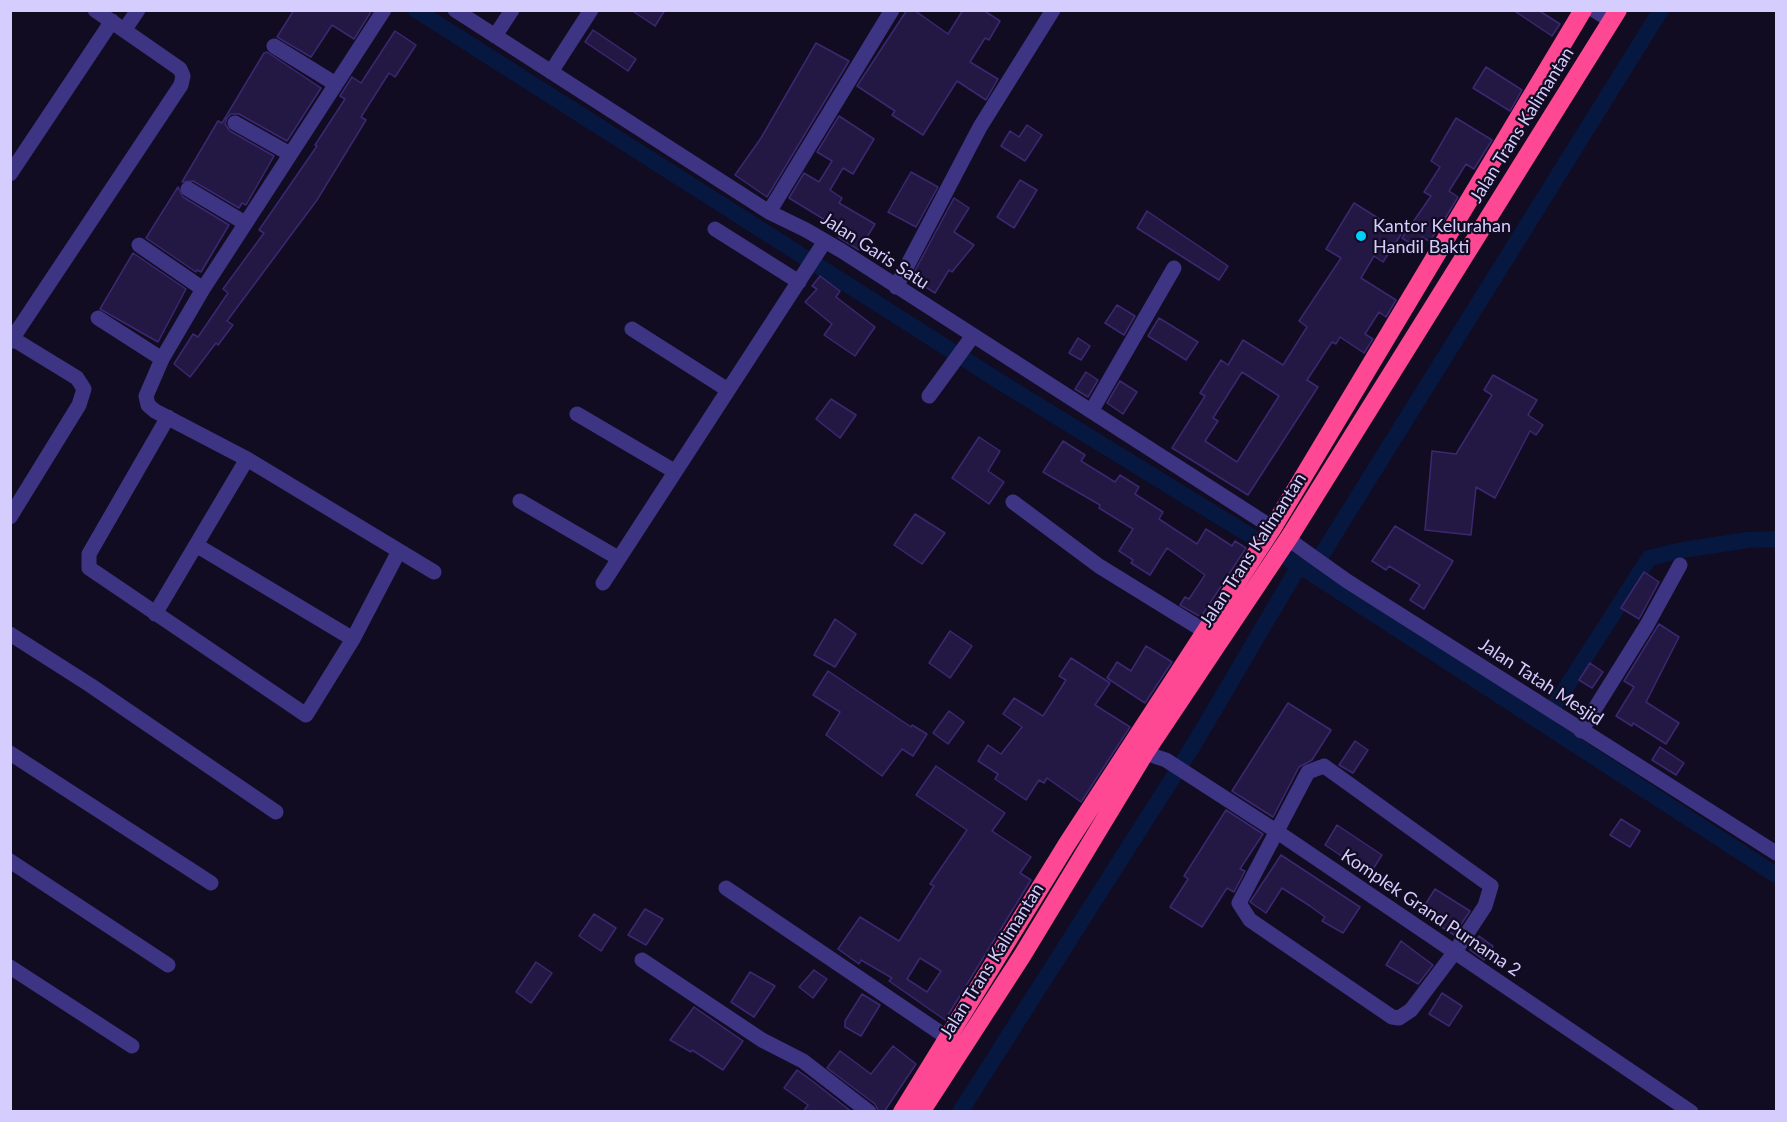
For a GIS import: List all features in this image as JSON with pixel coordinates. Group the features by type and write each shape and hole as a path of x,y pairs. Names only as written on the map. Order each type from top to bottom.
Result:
{"highway":[{"name":"Jalan Trans Kalimantan","path":"921,1112 1022,956 1252,576 1272,528 1583,10"},
{"name":"Jalan Trans Kalimantan","path":"902,1112 1067,844 1206,632 1252,576 1289,536 1614,16"},
{"path":"1559,48 1586,63"},
{"path":"1005,945 1022,956"}],"street":[{"path":"10,517 79,405 84,388 77,378 11,339 182,85 183,76 180,69 94,10"},
{"path":"10,174 119,25 138,10"},
{"name":"Jalan Garis Satu","path":"455,10 769,212 825,241 896,287 968,342 1092,410 1272,528"},
{"path":"495,36 512,10"},
{"path":"551,72 591,10"},
{"path":"769,212 892,10"},
{"path":"896,287 970,145 1053,10"},
{"path":"1594,10 1614,16"},
{"path":"380,12 202,289 162,359 146,396 148,405 247,459 434,572"},
{"path":"274,46 334,83"},
{"path":"235,123 290,154"},
{"path":"188,189 245,223"},
{"path":"716,229 803,276"},
{"path":"603,583 825,241"},
{"path":"139,246 202,289"},
{"path":"1092,410 1174,268"},
{"path":"98,318 162,359"},
{"path":"632,329 728,390"},
{"path":"929,396 968,342"},
{"path":"577,414 674,471"},
{"path":"168,417 89,554 87,563 89,568 306,715 353,639 399,551"},
{"path":"155,614 247,459"},
{"path":"520,501 618,558"},
{"path":"1013,502 1100,566 1206,632"},
{"name":"Jalan Tatah Mesjid","path":"1289,536 1295,544 1340,575 1581,731 1776,853"},
{"path":"196,544 353,639"},
{"path":"1581,731 1647,625 1680,565"},
{"path":"11,636 90,685 276,812"},
{"path":"10,753 212,883"},
{"name":"Komplek Grand Purnama 2","path":"1145,753 1166,760 1276,831 1690,1112"},
{"path":"1324,766 1491,886 1485,906 1454,953 1411,1010 1399,1018 1392,1017 1250,920 1239,903 1308,772 1324,766"},
{"path":"10,861 168,964"},
{"path":"726,888 948,1038"},
{"path":"642,960 762,1040 803,1061 869,1112"},
{"path":"10,967 132,1046"}],"building":[{"path":"294,10 372,10 354,39 332,25 311,57 277,37"},
{"path":"631,10 665,10 655,26"},
{"path":"907,10 914,10 948,34 963,10 983,10 1000,21 989,40 985,38 970,62 998,79 986,100 957,81 923,135 892,115 895,111 857,86"},
{"path":"1513,10 1538,10 1560,24 1552,36"},
{"path":"593,30 636,59 628,71 585,42"},
{"path":"395,31 416,45 395,77 389,73 361,117 366,120 317,200 227,321 233,325 190,377 174,364 193,334 198,337 228,293 223,289 264,233 259,230 317,146 315,145 345,99 340,96 352,77 361,83"},
{"path":"816,43 849,61 767,197 735,175 761,138"},
{"path":"267,52 321,88 287,141 239,114 231,114 227,118 225,124 230,131 274,156 246,205 242,203 239,208 193,181 182,182 218,121 222,123 264,53"},
{"path":"1486,67 1522,90 1510,111 1473,88"},
{"path":"839,116 874,139 853,174 843,168 830,190 842,198 839,203 875,224 859,250 838,237 841,231 789,198 804,173 819,182 832,161 817,152"},
{"path":"1456,118 1492,140 1474,169 1466,164 1449,191 1458,197 1438,230 1429,241 1422,237 1416,247 1402,238 1431,196 1424,192 1440,167 1431,161"},
{"path":"1027,125 1042,135 1025,161 1001,146 1010,131 1019,137"},
{"path":"911,172 938,187 916,227 888,212"},
{"path":"1020,180 1037,190 1014,228 997,217"},
{"path":"178,187 183,197 229,225 201,272 197,270 196,272 146,238"},
{"path":"954,198 969,208 954,232 974,245 952,272 949,270 935,293 911,278"},
{"path":"1354,203 1402,233 1383,262 1374,256 1361,278 1396,300 1386,317 1379,312 1365,334 1373,339 1364,353 1340,337 1336,344 1332,342 1307,380 1318,387 1248,495 1172,448 1205,396 1200,393 1221,360 1228,365 1243,340 1283,365 1307,327 1299,321 1341,258 1326,249","holes":["1242,372 1279,396 1237,462 1205,441 1218,421 1213,418"]},
{"path":"1147,211 1228,266 1219,280 1137,228"},
{"path":"133,253 186,289 158,342 100,309"},
{"path":"820,276 840,291 836,297 875,327 855,356 824,335 832,324 805,302 817,289 812,286"},
{"path":"1117,305 1135,316 1124,335 1105,323"},
{"path":"1159,318 1198,342 1186,360 1148,336"},
{"path":"1078,338 1090,346 1081,360 1069,353"},
{"path":"1086,372 1098,380 1088,397 1075,389"},
{"path":"1493,375 1537,400 1528,415 1543,425 1536,435 1530,431 1495,498 1476,487 1471,535 1425,530 1432,451 1456,454 1492,395 1484,390"},
{"path":"1120,381 1137,392 1123,414 1107,403"},
{"path":"831,399 856,415 840,438 816,419"},
{"path":"979,437 1000,451 988,471 1004,482 989,504 952,478"},
{"path":"1063,441 1085,455 1081,461 1115,482 1120,475 1139,487 1135,494 1163,512 1159,519 1197,544 1206,529 1232,546 1235,541 1246,548 1201,617 1180,605 1185,597 1189,599 1205,575 1167,548 1150,575 1131,563 1133,560 1119,551 1133,529 1099,508 1100,505 1043,472"},
{"path":"915,514 945,533 922,564 894,545"},
{"path":"1395,526 1453,561 1424,609 1410,600 1420,585 1389,566 1386,570 1372,561"},
{"path":"1644,572 1659,582 1639,619 1621,608"},
{"path":"835,619 856,634 835,667 814,655"},
{"path":"1659,624 1679,637 1646,702 1679,723 1666,744 1633,723 1632,726 1616,716 1634,687 1624,681"},
{"path":"950,631 972,646 950,678 929,663"},
{"path":"1146,646 1172,662 1145,703 1107,678 1117,662 1131,671"},
{"path":"1071,658 1110,683 1095,705 1130,727 1081,802 1047,778 1044,783 1039,780 1026,800 995,779 998,774 978,761 988,745 1001,754 1022,727 1003,714 1014,698 1043,716 1066,680 1059,676"},
{"path":"1590,663 1603,672 1592,688 1579,680"},
{"path":"828,671 911,727 912,725 927,734 913,756 902,749 882,776 826,735 840,712 813,695"},
{"path":"1288,703 1331,730 1312,760 1299,767 1273,817 1232,791"},
{"path":"949,711 964,722 948,744 933,733"},
{"path":"1355,741 1368,750 1353,773 1339,765"},
{"path":"1660,747 1684,763 1676,775 1652,760"},
{"path":"936,766 1005,813 992,831 1031,857 1020,873 1031,880 945,1020 889,981 892,978 861,960 859,964 838,949 860,917 899,941 934,886 930,884 967,830 916,795","holes":["920,958 941,971 927,992 907,979"]},
{"path":"1226,810 1263,834 1240,869 1245,871 1234,892 1227,888 1202,927 1170,907 1188,879 1184,876"},
{"path":"1621,819 1640,831 1630,847 1610,835"},
{"path":"1337,825 1382,855 1373,869 1359,860 1355,865 1325,845"},
{"path":"1281,855 1360,907 1343,933 1322,921 1325,917 1282,888 1266,913 1250,902"},
{"path":"1435,889 1470,911 1454,935 1420,913"},
{"path":"645,909 663,919 646,945 628,935"},
{"path":"594,914 616,928 601,951 579,936"},
{"path":"1479,936 1493,946 1484,960 1470,950"},
{"path":"1401,941 1433,965 1418,984 1386,965"},
{"path":"536,962 552,973 531,1003 516,992"},
{"path":"814,970 827,979 813,998 799,987"},
{"path":"750,972 775,986 754,1017 731,1002"},
{"path":"1442,993 1462,1006 1449,1026 1429,1014"},
{"path":"862,994 880,1005 861,1036 845,1027 845,1021"},
{"path":"694,1007 743,1041 723,1070 692,1050 691,1052 670,1040"},
{"path":"893,1046 916,1064 884,1112 879,1112 875,1104 827,1068 840,1051 871,1074"},
{"path":"797,1070 852,1112 803,1112 808,1105 784,1088"}],"waterway":[{"path":"416,10 1002,383 1311,573 1776,875"},
{"path":"1311,572 1661,10"},
{"path":"1544,722 1649,558 1682,550 1748,540 1776,539"},
{"path":"960,1112 1193,746 1299,566"}],"place":[{"name":"Kantor Kelurahan Handil Bakti","path":"1361,236"}]}
